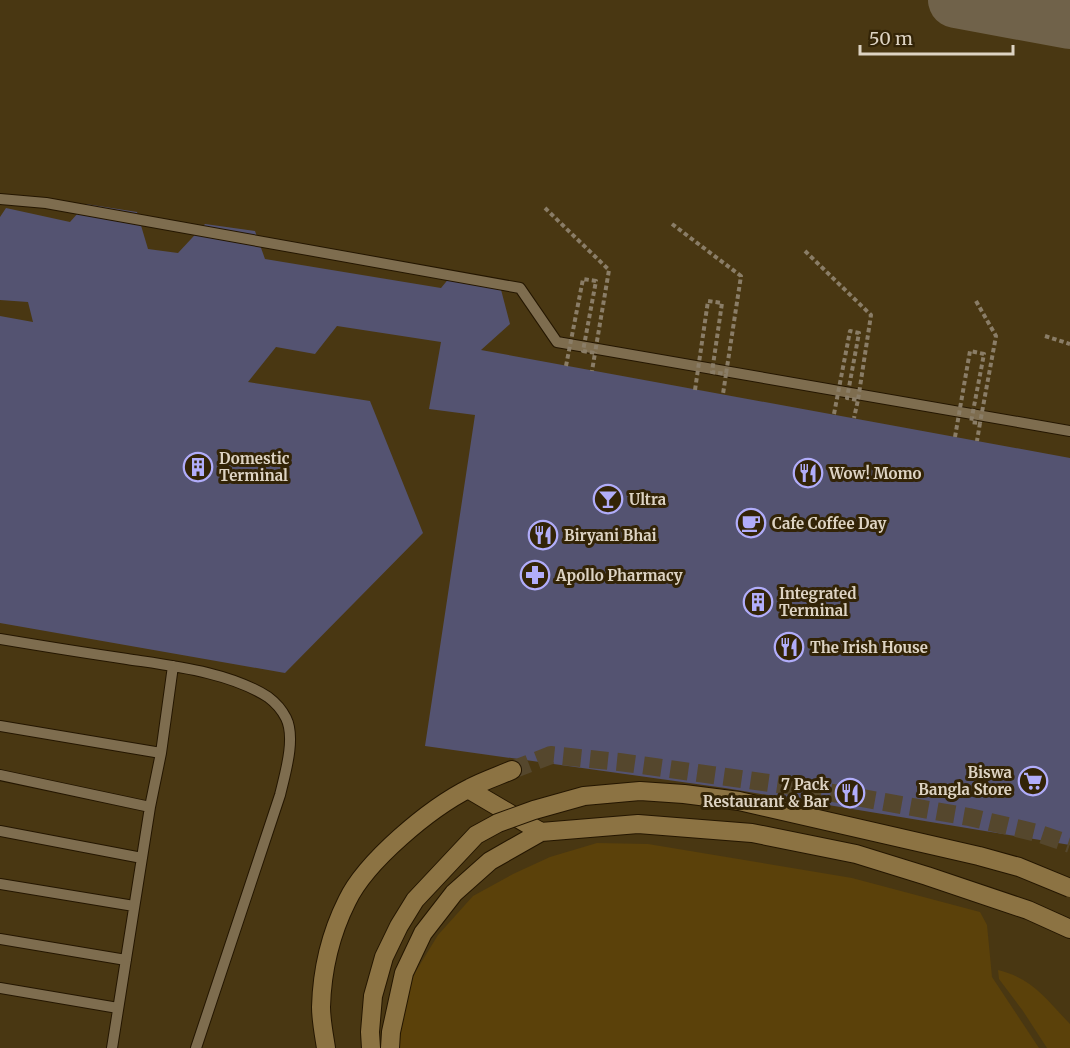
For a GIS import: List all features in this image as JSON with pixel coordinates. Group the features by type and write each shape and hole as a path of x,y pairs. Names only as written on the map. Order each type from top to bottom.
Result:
{"street":[{"path":"326,1048 321,1009 325,967 337,925 348,899 371,866 415,824 468,789 512,770"},
{"path":"468,789 541,832"},
{"path":"371,1048 369,1032 373,996 384,957 415,900 476,835 498,823 584,796 640,791 739,801 979,856 1019,867 1070,888"},
{"path":"390,1048 390,1032 404,973 423,933 454,893 490,861 541,832 638,824 752,833 856,854 1029,910 1070,929"}],"lane":[{"path":"0,199 46,203 520,288 557,342 1070,431"},
{"path":"0,639 173,666 213,675 242,684 270,698 280,707 288,720 290,734 280,795 196,1048"},
{"path":"112,1048 150,807 161,753 173,666"},
{"path":"0,726 161,753"},
{"path":"0,775 150,807"},
{"path":"0,831 142,858"},
{"path":"0,884 134,906"},
{"path":"0,939 126,960"},
{"path":"0,988 118,1008"}],"path":[{"path":"545,208 609,270 591,371"},
{"path":"672,224 741,276 723,394"},
{"path":"805,251 871,315 854,418"},
{"path":"566,366 583,279 596,281 583,351 595,353"},
{"path":"695,390 708,301 722,303 711,372 726,374"},
{"path":"976,301 996,336 977,441"},
{"path":"834,414 850,332 860,333 847,398 858,400"},
{"path":"1045,336 1070,344"},
{"path":"955,437 970,351 984,354 971,422 980,423"}],"shaded area":[{"path":"0,0 1070,0 1070,1048 0,1048"},
{"path":"597,843 648,844 852,878 980,912 987,925 992,977 1039,1048 396,1048 399,1017 413,976 438,935 473,896 550,857"},
{"path":"998,970 1030,984 1070,1024 1070,1048 1047,1048 999,979"}],"building":[{"name":"Integrated Terminal","path":"86,204 137,212 148,249 178,253 205,224 255,231 265,259 441,288 455,271 499,282 510,324 481,350 1070,458 1070,845 725,788 425,746 475,415 429,409 441,342 337,326 315,354 276,347 248,382 370,401 423,533 285,673 0,623 0,316 33,322 28,302 0,300 0,217 6,208 70,222"}],"taxiway":[{"path":"956,0 1070,21"}],"tunnel":[{"path":"512,770 551,755 619,762 805,788 969,817 1037,833 1070,844"}],"place":[{"name":"Domestic Terminal","path":"198,467"},
{"name":"Wow! Momo","path":"808,473"},
{"name":"Ultra","path":"608,499"},
{"name":"Cafe Coffee Day","path":"751,523"},
{"name":"Biryani Bhai","path":"543,535"},
{"name":"Apollo Pharmacy","path":"535,575"},
{"name":"Integrated Terminal","path":"758,602"},
{"name":"The Irish House","path":"789,647"},
{"name":"Biswa Bangla Store","path":"1033,781"},
{"name":"7 Pack Restaurant & Bar","path":"850,793"}]}
